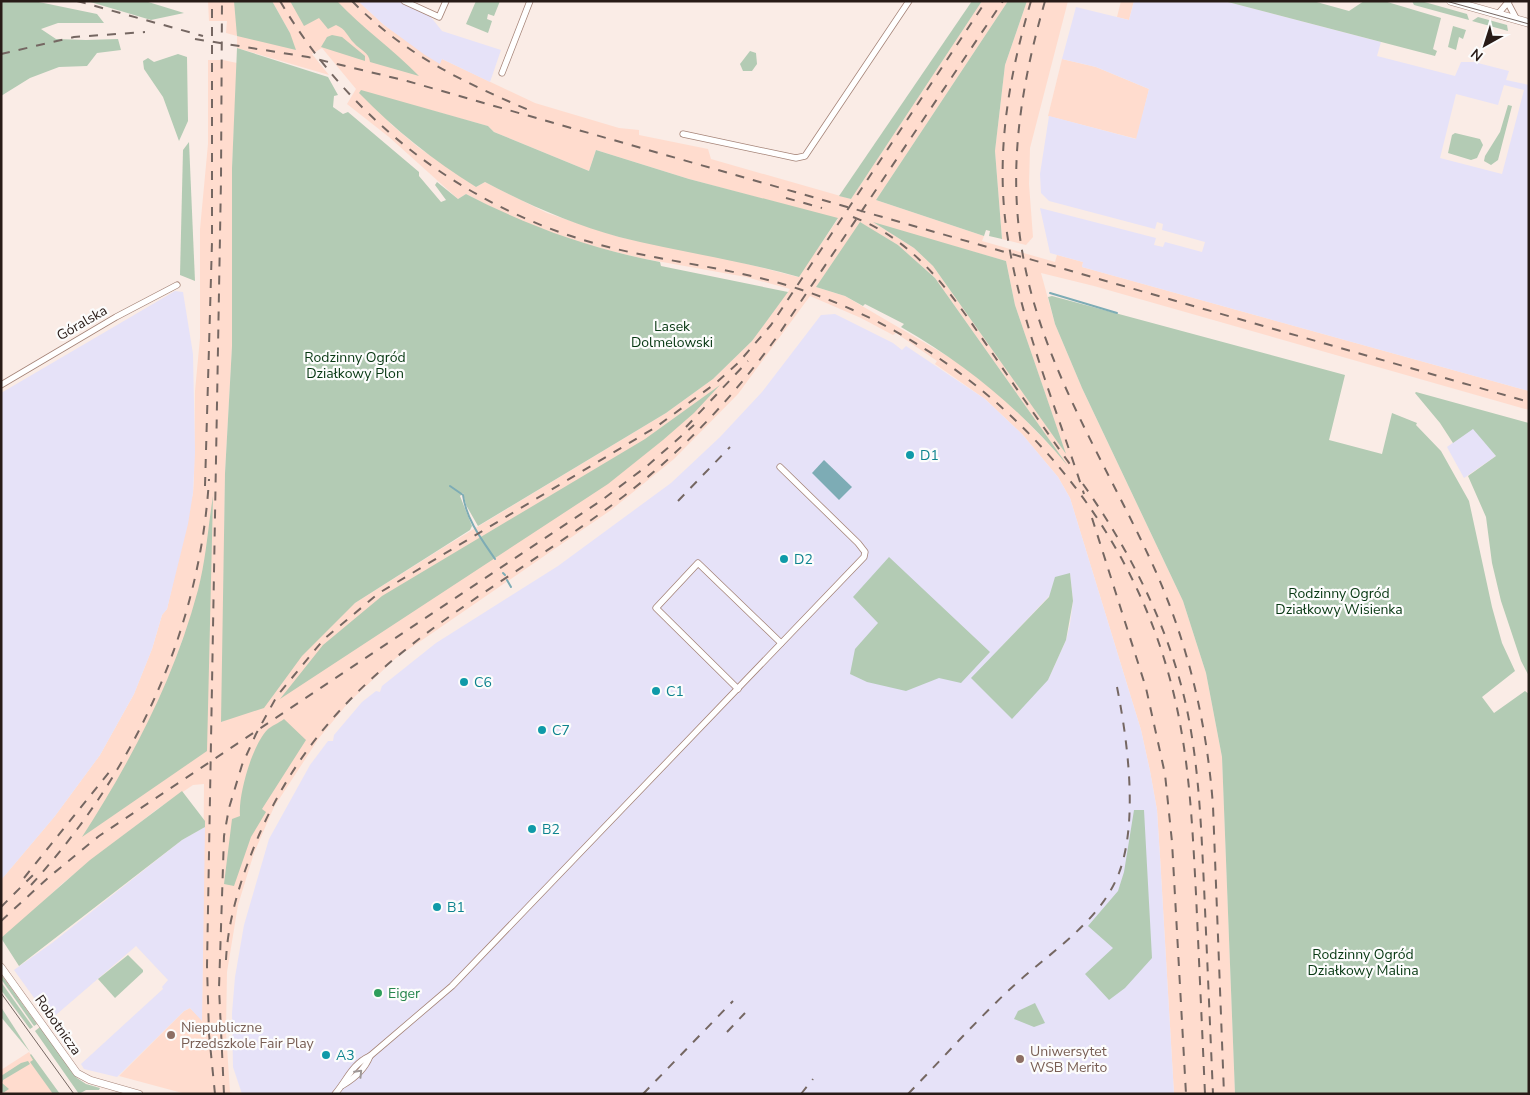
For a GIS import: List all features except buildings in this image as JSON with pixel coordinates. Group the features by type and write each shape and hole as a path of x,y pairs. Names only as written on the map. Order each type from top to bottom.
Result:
{"main road":[{"path":"1451,1 1529,23"}],"street":[{"path":"404,1 439,17 446,1"},
{"path":"502,73 530,1"},
{"path":"683,134 796,158 805,156 909,1"},
{"path":"1498,14 1509,2 1517,20"},
{"name":"Góralska","path":"1,385 84,335 177,285"},
{"path":"335,1094 343,1085 353,1080 367,1064 370,1056 452,986 860,562 865,552 780,467"},
{"path":"738,689 656,608 698,563 781,643"},
{"name":"Robotnicza","path":"1,967 75,1070 86,1078 139,1094"}],"shaded area":[{"path":"208,1 235,1 290,33 272,1 358,1 384,25 439,63 442,59 535,103 619,128 639,130 639,135 708,149 711,159 851,199 982,1 1008,1 876,200 984,236 982,241 1055,262 1057,255 1083,262 1082,267 1529,391 1529,410 1094,286 1041,273 1055,324 1082,388 1183,601 1206,673 1222,757 1235,1094 1174,1094 1157,810 1141,730 1070,498 1058,477 1022,434 985,399 935,364 937,361 896,333 893,335 861,318 810,296 738,394 674,459 611,510 396,658 348,703 319,738 274,807 254,853 238,905 227,972 226,1032 230,1092 236,1094 186,1094 119,1076 184,1011 190,1008 202,1020 204,784 193,785 156,810 63,883 23,921 1,938 1,880 55,816 100,755 134,694 152,649 162,615 167,609 193,493 195,391 200,338 200,229 208,144 208,60 223,60 237,63 232,168 232,346 225,473 222,722 302,642 355,603 666,413 713,379 752,341 790,289 746,277 640,258 587,245 544,231 466,194 458,199 389,137 347,104 356,89 322,48 312,54 329,75 237,48 237,36 226,33 227,21 209,21","holes":["361,91 488,126 494,132 589,171 596,150 689,179 838,219 798,277 720,257 619,237 547,213 485,182 476,187 418,147 392,125","860,223 898,245 935,278 1063,459 1007,401 956,361 845,296 816,287","876,224 1006,261 1015,305 1065,452 933,266 914,248","183,638 204,741 131,759 168,681","284,720 305,740 246,777 255,751 267,730"]},
{"path":"358,1 398,1 430,16 442,31 501,50 490,82 442,59 440,64 425,55 384,25"},
{"path":"1027,1 1068,1 1030,148 1029,184 1033,237 1026,245 1002,239 995,151 1005,65"},
{"path":"1121,1 1134,1 1129,20 1117,17"},
{"path":"1134,1 1224,1 1381,42 1377,56 1455,76 1461,62 1474,62 1509,71 1506,80 1529,85 1529,391 1082,267 1083,262 1050,253 1040,208 1156,238 1154,245 1163,247 1165,242 1202,252 1205,242 1162,230 1163,224 1157,222 1155,229 1049,201 1041,193 1040,174 1049,116 1136,139 1149,89 1096,67 1062,59 1076,7 1129,20","holes":["1504,85 1524,90 1502,174 1440,158 1456,94 1498,105"]},
{"path":"1062,59 1096,67 1149,89 1137,139 1048,116"},
{"path":"175,291 183,292 193,354 195,452 193,493 188,524 167,609 162,615 152,649 134,694 100,755 55,816 1,880 1,393"},
{"path":"835,314 893,343 902,350 906,346 985,399 1022,434 1058,477 1070,498 1141,730 1157,810 1174,1094 242,1094 233,1067 232,1013 235,977 244,925 269,839 310,765 328,741 333,741 334,735 362,702 376,691 380,692 382,686 436,643 558,566 671,483 720,437 762,392 821,315","holes":["1070,574 1073,601 1066,640 1048,680 972,678"]},
{"path":"1473,428 1496,456 1464,478 1447,447"},
{"path":"205,827 202,1021 190,1008 184,1011 117,1077 84,1069 81,1064 163,989 162,987 168,980 136,946 50,1020 14,970 52,943 182,840"},
{"path":"29,1052 59,1094 1,1094 1,1070"}],"green space":[{"path":"1,1 34,1 97,14 104,23 58,23 41,29 56,39 118,39 121,50 97,53 87,66 59,67 30,78 1,96"},
{"path":"87,1 145,1 184,13 151,20"},
{"path":"234,1 272,1 290,33 296,50 237,36"},
{"path":"290,1 337,1 419,76 370,62 366,53 336,25 328,29 319,18 304,26"},
{"path":"476,1 500,1 494,16 488,14 487,19 492,21 488,33 466,24"},
{"path":"972,1 982,1 851,199 839,196"},
{"path":"1008,1 1027,1 1005,65 995,151 1002,239 989,236 990,231 986,230 984,236 876,200"},
{"path":"1224,1 1313,1 1349,11 1364,1 1384,1 1441,18 1433,49 1437,51 1435,56"},
{"path":"1412,1 1421,1 1467,14 1469,20 1414,5"},
{"path":"1478,17 1507,25 1508,31 1472,21"},
{"path":"1453,26 1466,30 1463,39 1459,37 1456,50 1448,47"},
{"path":"332,35 342,37 365,56 365,61 321,47 327,37"},
{"name":"Rodzinny Ogród Działkowy Plon","path":"237,48 328,77 338,95 334,96 333,107 343,114 348,112 419,172 419,176 441,202 446,200 435,185 437,182 458,199 466,194 536,226 585,243 634,257 660,262 661,266 788,292 752,341 713,379 666,413 478,526 466,505 463,493 460,496 472,526 470,530 355,603 302,656 264,708 221,722 225,473 232,346 232,168"},
{"path":"750,51 756,53 757,64 752,71 743,71 740,64"},
{"path":"178,54 187,57 188,121 179,141 163,97 144,69 143,61 148,58 154,62"},
{"path":"361,90 488,126 494,132 589,171 596,150 689,179 838,218 799,277 619,237 550,213 485,182 476,187 401,132 359,93"},
{"path":"1508,105 1512,106 1498,160 1491,165 1484,161 1485,156 1500,132"},
{"path":"1455,133 1480,139 1483,145 1477,158 1471,160 1448,153 1452,135"},
{"path":"189,142 195,281 180,275 183,150"},
{"path":"860,222 898,245 935,278 1068,466 1011,406 948,357 901,327 904,324 865,304 863,306 845,296 816,287"},
{"path":"873,222 1006,261 1015,305 1066,454 933,266 914,248"},
{"name":"Rodzinny Ogród Działkowy Wisienka","path":"1052,296 1345,375 1329,440 1382,454 1392,413 1417,423 1416,425 1441,451 1469,501 1492,607 1502,643 1515,671 1482,697 1494,713 1525,691 1529,694 1529,1094 1235,1094 1222,757 1206,673 1183,601 1082,388 1055,324 1048,297"},
{"path":"720,385 694,413 608,484 280,699 323,645 382,596 645,439"},
{"path":"1416,392 1529,423 1529,676 1521,661 1501,601 1492,563 1486,517 1468,476 1496,456 1473,429 1453,443"},
{"path":"213,496 207,751 82,837 118,778 150,718 177,656 201,579"},
{"path":"889,557 990,652 961,683 939,678 906,691 867,682 850,674 855,649 878,623 853,597"},
{"path":"1070,573 1073,601 1066,640 1048,680 1012,719 971,678 1049,597 1055,577"},
{"path":"284,719 306,740 262,809 266,812 251,837 234,886 224,884 232,819 240,816 241,796 251,759 261,737 267,730"},
{"path":"182,791 205,821 205,827 182,840 19,966 1,938 90,860"},
{"path":"1134,810 1144,810 1152,958 1125,988 1109,1000 1085,974 1113,948 1088,926 1118,891 1124,872"},
{"path":"128,955 143,972 115,998 98,979"},
{"path":"1,974 37,1024 34,1026 1,979"},
{"path":"1,982 33,1027 30,1029 1,990"},
{"path":"1035,1003 1045,1023 1034,1027 1014,1019 1018,1011"},
{"path":"1,1007 30,1052 1,1017"},
{"path":"40,1027 77,1078 86,1084 100,1088 99,1090 86,1090 79,1094 35,1031"},
{"path":"31,1054 60,1094 53,1094 30,1062 33,1060"},
{"path":"28,1061 30,1064 3,1080 2,1083 9,1089 3,1093 1,1090 1,1076 21,1063"}],"water":[{"path":"824,460 852,487 839,500 812,473"}],"waterway":[{"path":"1050,293 1117,313"},
{"path":"450,486 463,495 471,521 495,559"},
{"path":"507,580 511,587"}],"tram line":[{"path":"1446,1 1529,24"},
{"path":"1,993 74,1094"}],"railway":[{"path":"77,1 203,36"},
{"path":"205,486 212,242 212,1"},
{"path":"215,1094 209,1034 207,966 221,179 222,1"},
{"path":"280,1 309,46 343,87 380,124 421,158 465,187 511,212 561,232 612,248 776,282 799,289 863,315 924,348 980,389 1031,436 1076,488 1114,545 1145,607 1168,672 1181,727 1191,810 1205,1094"},
{"path":"352,1 372,20 414,52 458,78 531,111"},
{"path":"224,1094 219,988 224,836 229,808 242,765 256,734 277,696 324,639 379,593 656,427 716,383 739,362 771,325 986,1"},
{"path":"226,960 227,944 237,896 259,835 290,775 328,724 370,680 417,641 624,496 667,460 708,421 745,379 779,334 1003,1"},
{"path":"1031,1 1017,54 1007,108 1003,163 1005,218 1010,253 1027,323 1084,494"},
{"path":"1045,1 1029,64 1019,127 1016,191 1018,224 1023,256 1033,298 1046,339 1080,418 1138,534 1168,600 1195,687 1206,746 1213,806 1224,1094"},
{"path":"1,54 74,37 145,32"},
{"path":"195,39 308,57 407,81 1529,402"},
{"path":"786,198 822,208"},
{"path":"853,217 877,228 898,242 934,275 966,315 1072,467"},
{"path":"686,427 748,361"},
{"path":"1,921 49,877 99,836 602,500 647,466 694,425"},
{"path":"678,501 730,447"},
{"path":"31,885 68,841 101,795 130,747 155,697 176,644 192,591 203,535 209,479"},
{"path":"1083,484 1116,536 1145,590 1169,646 1186,705 1197,773 1213,1094"},
{"path":"1092,518 1146,688 1165,774 1172,842 1186,1094"},
{"path":"908,1094 996,1003 1086,923 1110,891 1119,873 1125,852 1130,804 1127,752 1116,682"},
{"path":"24,878 110,771"},
{"path":"1,907 33,875"},
{"path":"643,1094 733,1001"},
{"path":"727,1032 745,1013"},
{"path":"801,1094 813,1079"}],"place":[{"name":"D1","path":"910,455"},
{"name":"D2","path":"784,559"},
{"name":"C6","path":"464,682"},
{"name":"C1","path":"656,691"},
{"name":"C7","path":"542,730"},
{"name":"B2","path":"532,829"},
{"name":"B1","path":"437,907"},
{"name":"Eiger","path":"378,993"},
{"name":"Niepubliczne Przedszkole Fair Play","path":"171,1035"},
{"name":"A3","path":"326,1055"},
{"name":"Uniwersytet WSB Merito","path":"1020,1059"}],"park label":[{"name":"Lasek Dolmelowski","path":"672,334"},
{"name":"Rodzinny Ogród Działkowy Malina","path":"1363,962"}]}
